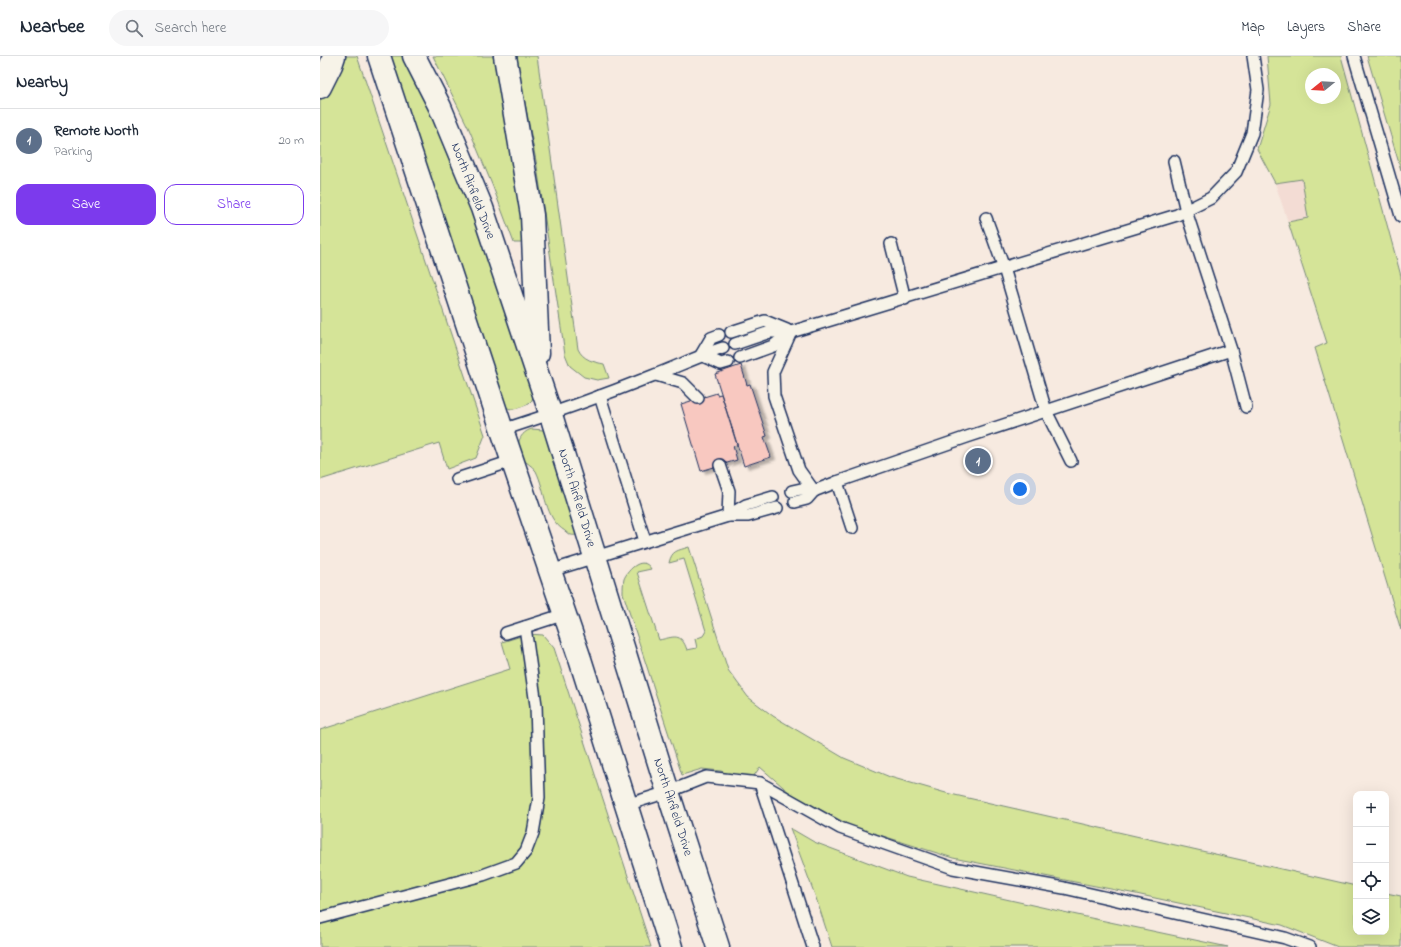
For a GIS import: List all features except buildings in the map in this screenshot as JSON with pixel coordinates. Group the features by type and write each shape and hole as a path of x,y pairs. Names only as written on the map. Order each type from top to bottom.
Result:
{"main road":[{"path":"320,87 331,66 334,56"},
{"path":"379,56 512,461 565,614 671,947"},
{"name":"North Airfield Drive","path":"414,56 440,107 482,208 551,414 668,792 718,947"},
{"path":"505,56 532,215 539,378"}],"lane":[{"path":"735,344 770,332 791,332 905,299 1177,215 1211,198 1236,172 1252,133 1258,90 1253,56"},
{"path":"1354,56 1401,216"},
{"path":"1174,161 1186,211 1231,350 1246,407"},
{"path":"986,218 1004,268 1046,411 1070,461"},
{"path":"891,244 905,299"},
{"path":"731,332 765,321 791,332"},
{"path":"740,358 773,346 791,332"},
{"path":"791,332 773,372 774,396 799,470 814,491"},
{"path":"701,355 711,338 719,335"},
{"path":"502,430 600,396 656,375 701,355 723,348"},
{"path":"793,497 807,499 814,491 838,482 1231,350"},
{"path":"701,355 721,364 728,362"},
{"path":"656,375 683,384 698,398"},
{"path":"600,396 646,542"},
{"path":"457,479 512,461"},
{"path":"720,465 729,491 728,516"},
{"path":"838,482 852,528"},
{"path":"550,571 728,516 746,505 773,497"},
{"path":"728,516 748,516 777,508"},
{"path":"506,633 565,614"},
{"path":"320,918 483,875 516,863 526,851 533,833 539,798 536,705 525,627"},
{"path":"626,805 668,792 706,777 760,783 840,828 953,868 1064,888 1286,938 1310,947"},
{"path":"760,783 813,947"}],"shaded area":[{"path":"1302,179 1308,219 1288,222 1275,183"}],"green space":[{"path":"346,56 357,56 485,435 476,458 447,469 439,443 320,480 320,101 338,74"},
{"path":"391,56 403,56 447,149 469,202 533,397 529,404 511,409 503,403"},
{"path":"433,56 493,56 520,197 524,243 514,243 469,129"},
{"path":"516,56 537,56 578,349 586,358 604,364 609,378 597,380 584,377 570,366 565,354 537,166"},
{"path":"1267,56 1341,56 1401,276 1401,630 1315,348 1327,343 1288,222 1308,218 1302,179 1275,183 1257,149 1271,104"},
{"path":"1367,56 1401,56 1401,170"},
{"path":"532,429 543,430 545,433 576,535 567,533 558,526 553,519 546,504 536,471 520,456 518,443 524,433"},
{"path":"689,547 728,670 748,697 773,716 844,758 890,777 946,793 1353,885 1353,935 1389,935 1389,894 1401,896 1401,947 1338,947 1282,925 1136,894 953,858 851,826 790,793 760,767 749,783 721,771 702,769 682,775 623,593 624,579 629,571 640,563 648,565 651,569 637,572 659,640 676,637 682,640 687,650 697,648 695,639 703,636 706,631 684,559 669,563 673,553"},
{"path":"528,634 543,635 554,648 651,947 320,947 320,730 510,669 502,642"},
{"path":"790,828 814,842 907,877 1228,947 832,947 816,898"}],"place":[{"name":"Remote North","path":"978,461"}]}
